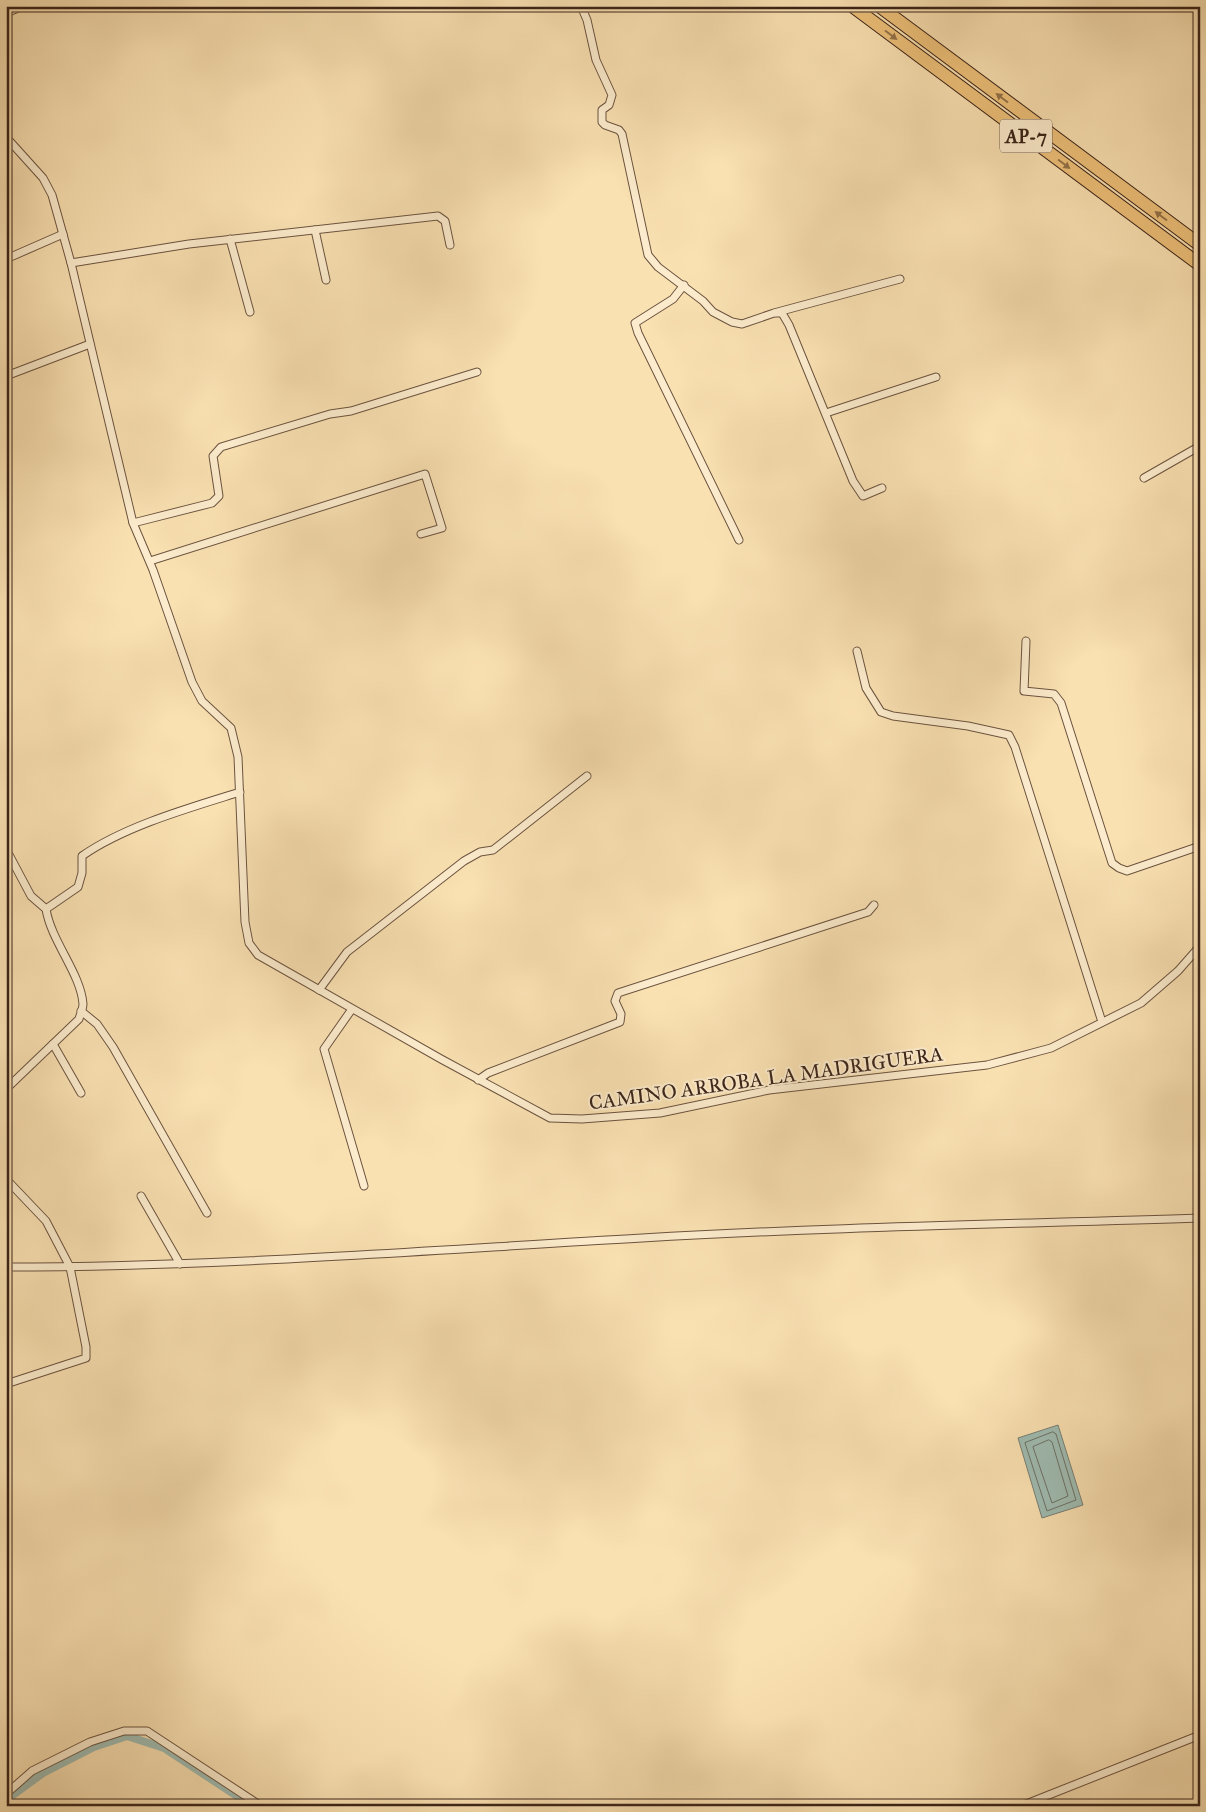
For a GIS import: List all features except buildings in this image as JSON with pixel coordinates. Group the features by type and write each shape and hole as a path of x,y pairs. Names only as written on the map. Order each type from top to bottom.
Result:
{"highway":[{"name":"AP-7","path":"852,6 1200,265"},
{"name":"AP-7","path":"879,6 1200,245"}],"street":[{"path":"6,14 23,6"},
{"path":"580,6 587,20 596,60 612,95 609,105 602,110 602,122 619,130 622,134 648,255 658,267 684,285 714,312 732,322 742,324 774,313 900,279"},
{"name":"CAMINO ARROBA LA MADRIGUERA","path":"6,137 43,178 52,195 71,263 133,523 150,561 192,682 202,701 231,728 238,756 244,922 249,943 258,955 478,1080 550,1118 582,1120 660,1113 769,1090 987,1065 1051,1048 1141,1004 1178,971 1200,946"},
{"path":"71,263 230,239 438,216 445,221 450,245"},
{"path":"315,230 326,280"},
{"path":"6,258 63,234"},
{"path":"230,239 250,312"},
{"path":"684,285 673,298 635,323 642,342 739,540"},
{"path":"774,313 782,313 789,325 853,481 863,496 882,488"},
{"path":"6,376 90,344"},
{"path":"133,523 212,503 219,496 213,456 221,447 330,414 351,411 477,372"},
{"path":"826,413 936,377"},
{"path":"1144,478 1200,446"},
{"path":"150,561 425,474 442,528 421,534"},
{"path":"1026,641 1024,691 1054,694 1061,703 1112,863 1118,868 1127,870 1200,846"},
{"path":"857,651 866,688 881,712 893,716 968,726 1009,735 1015,747 1102,1022"},
{"path":"319,990 347,952 464,861 480,852 493,850 587,776"},
{"path":"46,909 78,887 82,873 82,856 96,846 177,811 240,792"},
{"path":"6,849 31,896 46,909 48,923 74,976 83,1005 79,1019 6,1089"},
{"path":"478,1080 488,1073 620,1022 621,1014 615,1001 618,993 868,912 874,905"},
{"path":"352,1009 324,1049 364,1186"},
{"path":"81,1011 98,1024 113,1047 207,1213"},
{"path":"53,1044 81,1093"},
{"path":"6,1179 46,1221 70,1267 86,1347 86,1358 6,1384"},
{"path":"141,1196 180,1264"},
{"path":"6,1267 180,1264 316,1258 645,1238 1200,1218"},
{"path":"6,1794 32,1770 90,1742 124,1731 147,1731 261,1806"},
{"path":"1021,1806 1200,1734"}],"water":[{"path":"1058,1425 1083,1505 1042,1518 1018,1438"}],"waterway":[{"path":"6,1800 43,1773 94,1747 127,1736 164,1748 252,1806"}]}
